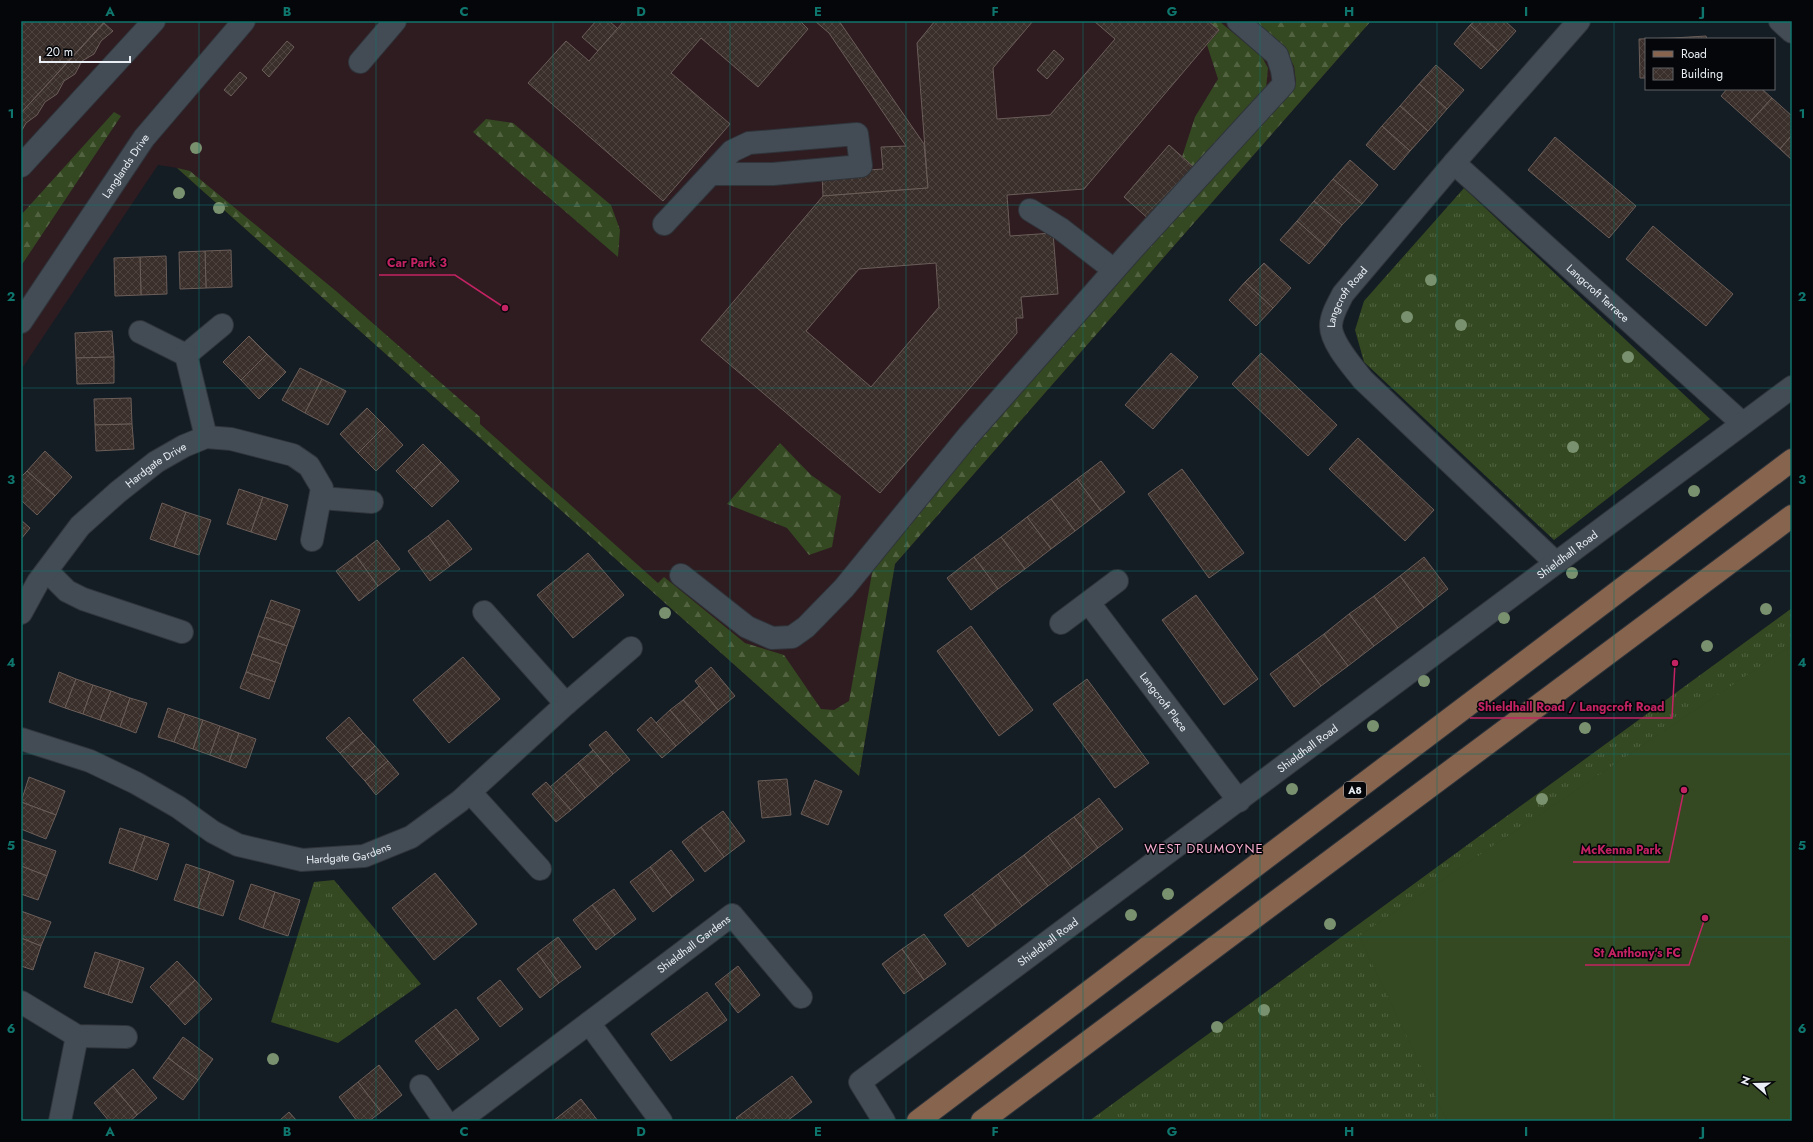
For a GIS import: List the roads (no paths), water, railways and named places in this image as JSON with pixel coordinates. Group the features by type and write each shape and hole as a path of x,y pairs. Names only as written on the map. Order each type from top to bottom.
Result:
{"main road":[{"name":"A8","path":"918,1121 1792,460"},
{"path":"982,1121 1792,516"}],"street":[{"path":"21,166 154,21"},
{"name":"Langlands Drive","path":"21,322 144,138 244,21"},
{"path":"360,62 395,21"},
{"path":"681,574 747,627 772,638 792,637 806,627 844,588 968,436 1114,270 1284,84 1282,70 1277,55 1238,21"},
{"name":"Langcroft Road","path":"1556,563 1363,380 1340,352 1331,327 1334,310 1343,294 1454,163 1580,21"},
{"path":"1780,21 1792,32"},
{"path":"664,224 732,151 749,143 858,134 861,166 773,174 712,174"},
{"name":"Langcroft Terrace","path":"1454,163 1742,423"},
{"path":"1030,210 1061,229 1114,270"},
{"path":"186,355 222,325"},
{"path":"140,332 186,355 206,437"},
{"name":"Shieldhall Road","path":"884,1121 860,1082 1792,387"},
{"name":"Hardgate Drive","path":"21,613 47,571 80,526 118,492 156,462 184,446 206,437 231,439 293,455 309,466 322,488 312,540"},
{"path":"321,498 372,502"},
{"path":"47,571 67,591 83,599 182,632"},
{"path":"1061,623 1117,581"},
{"name":"Langcroft Place","path":"1089,603 1239,800"},
{"path":"484,612 566,704"},
{"name":"Hardgate Gardens","path":"21,739 90,761 136,783 178,807 213,832 238,845 302,860 364,856 411,837 460,801 566,704 631,648"},
{"path":"470,792 540,869"},
{"name":"Shieldhall Gardens","path":"459,1121 732,915 801,997"},
{"path":"21,1002 77,1036 126,1037"},
{"path":"589,1024 661,1121"},
{"path":"60,1121 77,1036"},
{"path":"421,1086 445,1121"}],"place":[{"name":"Car Park 3","path":"505,308"},
{"name":"Shieldhall Road / Langcroft Road","path":"1675,663"},
{"name":"McKenna Park","path":"1684,790"},
{"name":"St Anthony's FC","path":"1705,918"}],"district":[{"name":"WEST DRUMOYNE","path":"1204,848"}]}
